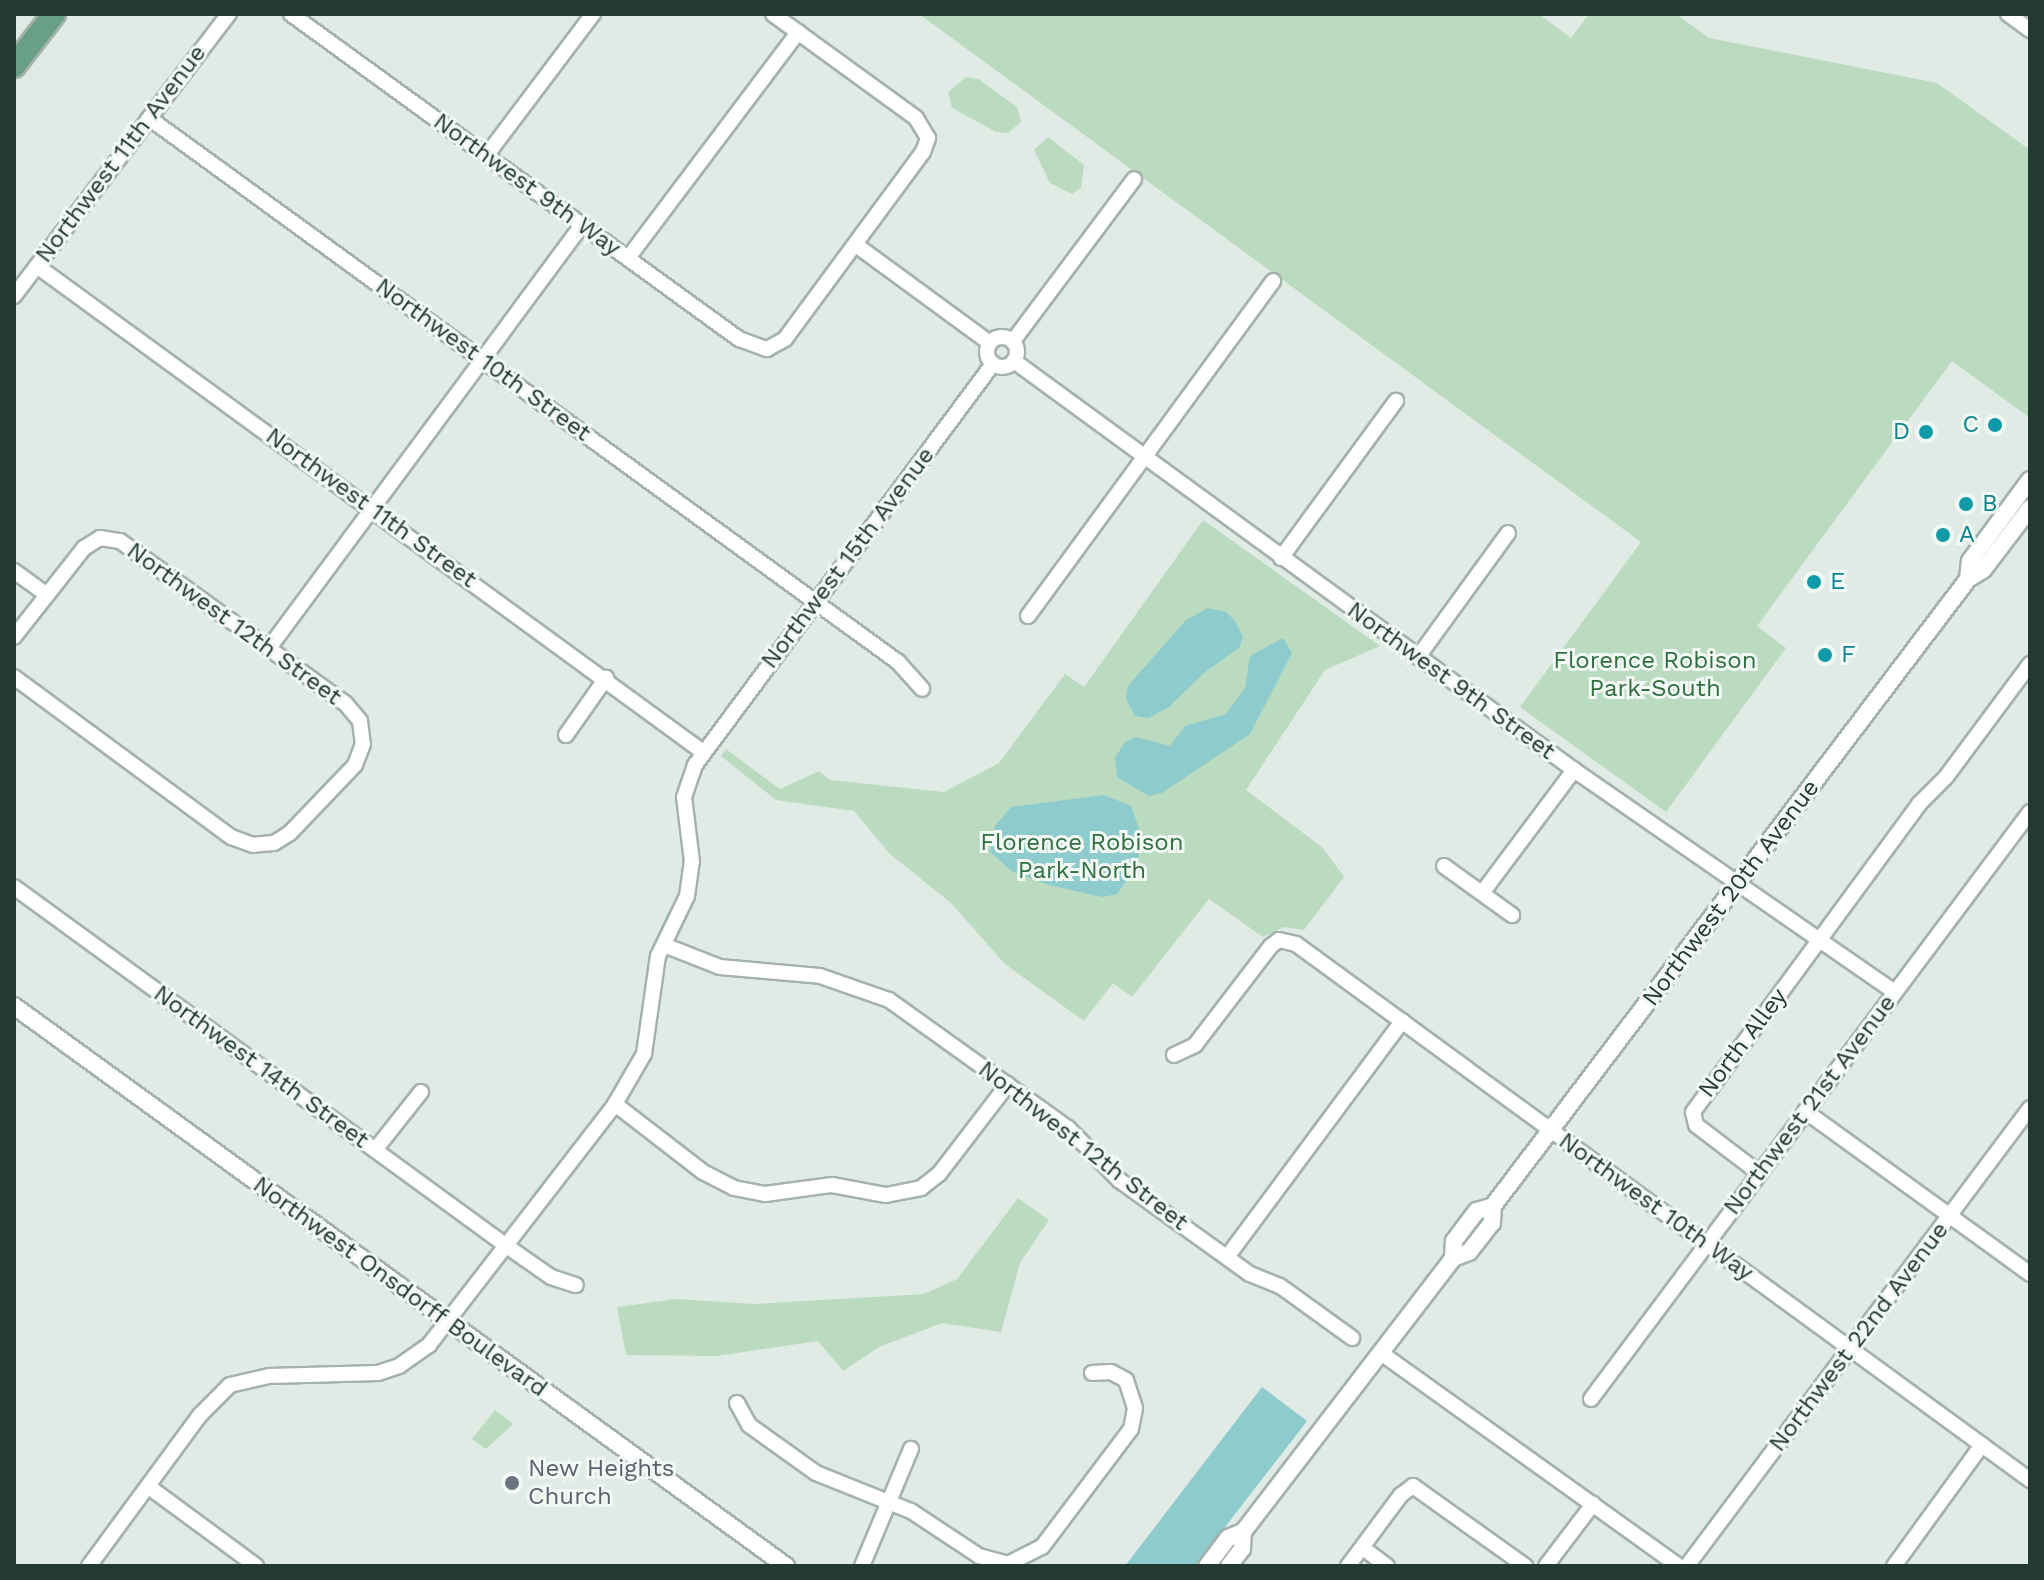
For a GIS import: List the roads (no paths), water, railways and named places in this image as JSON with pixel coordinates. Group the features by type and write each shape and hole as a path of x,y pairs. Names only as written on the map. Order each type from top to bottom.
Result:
{"main road":[{"path":"14,66 54,14"}],"street":[{"name":"Northwest 11th Avenue","path":"14,296 229,14"},
{"name":"Northwest 9th Way","path":"291,14 739,339 768,354 785,339 856,245"},
{"path":"486,156 593,14"},
{"path":"773,14 916,118 928,138 923,152 856,245 990,343"},
{"path":"2008,14 2030,30"},
{"path":"628,258 798,32"},
{"name":"Northwest 10th Street","path":"149,118 815,605 898,662 922,689"},
{"path":"1013,341 1134,179"},
{"path":"269,648 582,225"},
{"name":"Northwest 11th Street","path":"37,266 606,678 703,752"},
{"path":"1028,616 1273,281"},
{"path":"1002,336 1013,341 1018,352 1014,361 1002,367 993,364 987,351 990,343 1002,336"},
{"name":"Northwest 9th Street","path":"1014,361 1574,770 1895,992"},
{"name":"Northwest 15th Avenue","path":"149,1487 200,1415 230,1385 245,1380 353,1375 399,1366 449,1323 508,1247 635,1077 650,1037 650,993 664,945 691,878 684,797 703,752 993,364"},
{"path":"1281,558 1396,401"},
{"name":"Northwest 20th Avenue","path":"1968,579 1970,561 2030,480"},
{"name":"Northwest 20th Avenue","path":"1207,1566 1228,1538 1243,1532 1453,1258 1454,1241 1477,1211 1493,1206 1968,579 1983,570 2030,508"},
{"path":"1418,657 1508,533"},
{"name":"Northwest 12th Street","path":"14,677 231,837 260,845 290,833 350,771 361,751 362,729 352,708 127,544 94,540 46,594"},
{"path":"14,571 46,594 14,637"},
{"name":"North Alley","path":"1759,1173 1696,1125 1693,1112 1820,938 2028,672"},
{"path":"566,735 606,678"},
{"path":"1482,893 1574,770"},
{"name":"Northwest 21st Avenue","path":"1591,1399 2030,812"},
{"path":"1444,866 1512,915"},
{"name":"Northwest 14th Street","path":"14,887 508,1247 551,1277 576,1285"},
{"name":"Northwest 10th Way","path":"1174,1055 1195,1045 1279,940 1296,944 2030,1480"},
{"name":"Northwest 12th Street","path":"664,945 720,967 803,974 862,987 904,1009 1087,1143 1119,1180 1227,1257 1304,1302 1352,1338"},
{"name":"Northwest Onsdorff Boulevard","path":"14,1006 786,1566"},
{"path":"1227,1257 1402,1021"},
{"path":"615,1104 703,1172 750,1193 832,1185 886,1195 912,1192 948,1164 1008,1084"},
{"path":"375,1150 421,1092"},
{"name":"Northwest 22nd Avenue","path":"1687,1566 2030,1108"},
{"path":"1805,1111 2030,1274"},
{"path":"1381,1353 1679,1566"},
{"path":"737,1403 749,1425 799,1462 892,1503 985,1559 1014,1563 1042,1547 1131,1429 1135,1408 1126,1380 1111,1372 1092,1373"},
{"path":"1894,1566 1982,1445"},
{"path":"862,1566 892,1503 911,1449"},
{"path":"1348,1566 1401,1495 1413,1486 1525,1566"},
{"path":"89,1566 149,1487 256,1566"},
{"path":"1546,1566 1593,1504"},
{"name":"Northwest 20th Avenue","path":"1229,1566 1242,1549 1243,1532"},
{"path":"1363,1548 1387,1566"}],"water":[{"path":"1208,608 1226,612 1235,621 1243,637 1239,648 1205,672 1169,707 1148,718 1135,716 1126,699 1128,686 1186,620"},
{"path":"1283,638 1292,653 1250,734 1162,793 1149,796 1117,777 1115,758 1125,742 1136,737 1170,746 1185,726 1226,714 1245,688 1250,656"},
{"path":"1104,795 1131,806 1141,834 1138,864 1117,894 1102,897 1049,885 1013,872 990,852 995,826 1011,807"},
{"path":"1262,1387 1307,1421 1195,1566 1125,1566"}],"place":[{"name":"C","path":"1995,425"},
{"name":"D","path":"1926,432"},
{"name":"B","path":"1966,504"},
{"name":"A","path":"1943,535"},
{"name":"E","path":"1814,582"},
{"name":"F","path":"1825,655"},
{"name":"New Heights Church","path":"512,1483"}],"park label":[{"name":"Florence Robison Park-South","path":"1655,675"},
{"name":"Florence Robison Park-North","path":"1082,857"}]}
